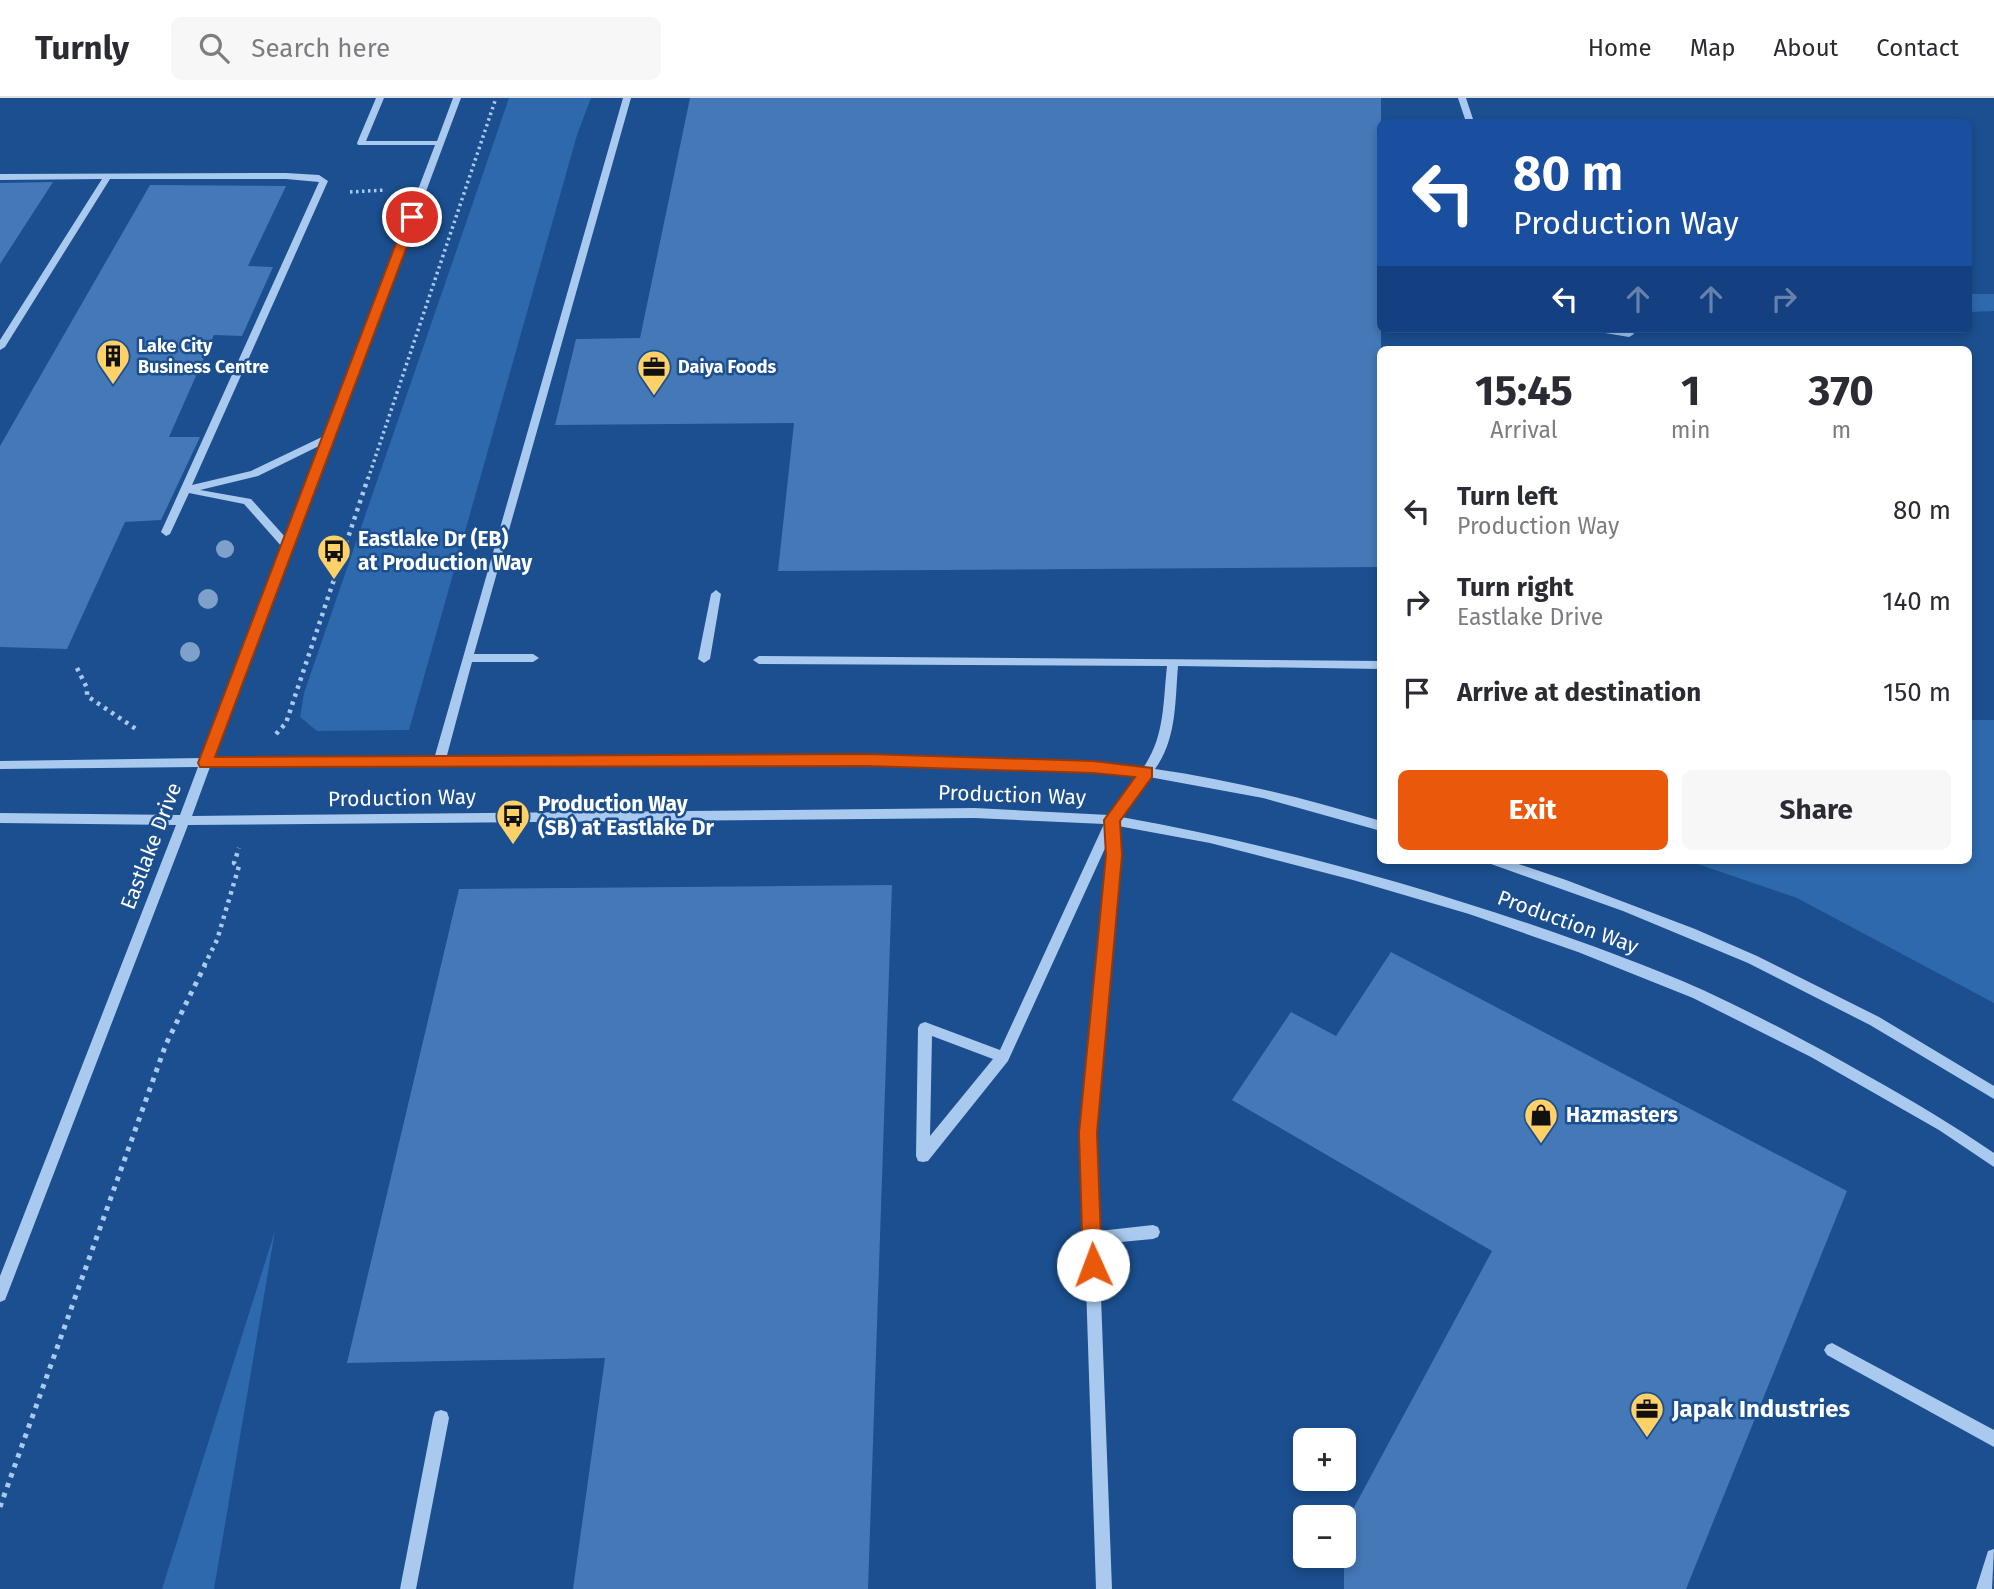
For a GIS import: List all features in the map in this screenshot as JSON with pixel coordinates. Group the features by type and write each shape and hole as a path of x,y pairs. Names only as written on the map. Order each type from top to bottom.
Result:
{"street":[{"path":"380,98 361,143 440,143"},
{"name":"Eastlake Drive","path":"0,1295 457,98"},
{"path":"467,658 627,98"},
{"path":"1462,98 1469,119"},
{"path":"0,347 108,176"},
{"path":"1623,333 1629,334"},
{"path":"185,491 254,474 328,438"},
{"path":"185,491 247,501 287,546"},
{"path":"705,659 716,594"},
{"path":"759,660 1377,665"},
{"path":"1003,1056 925,1028 923,1156 1003,1056 1112,820 1146,772 1165,739 1173,662"},
{"name":"Production Way","path":"0,765 867,760 1093,767 1220,784 1313,805 1377,824"},
{"name":"Production Way","path":"0,818 183,818 247,821 975,813 1112,820 1210,838 1353,876 1470,909 1583,948 1698,994 1816,1053 1944,1126 1994,1161"},
{"path":"1104,1589 1088,1133 1114,855 1112,820"},
{"name":"Production Way","path":"1504,864 1697,932 1790,975 1927,1049 1994,1093"},
{"path":"1092,1238 1153,1232"},
{"path":"1832,1350 1994,1439"},
{"path":"408,1589 441,1418"},
{"path":"1984,1589 1994,1557"}],"lane":[{"path":"0,177 286,176 319,178 324,181 166,532"},
{"path":"439,762 467,658 533,658"}],"path":[{"path":"278,729 286,723 496,98"},
{"path":"77,668 87,688 87,696 136,729"},
{"path":"0,1507 166,1044 217,940 239,866 234,863"}],"shaded area":[{"path":"509,98 591,98 577,135 409,730 317,731 300,717 304,693"},
{"path":"1972,294 1994,294 1994,311 1972,312"},
{"path":"1972,720 1994,720 1994,1003 1797,898 1698,864 1972,864"},
{"path":"275,1231 214,1589 162,1589"}],"building":[{"path":"690,98 1381,98 1381,119 1377,119 1377,333 1381,333 1381,346 1377,346 1377,567 778,571 794,423 555,425 576,339 640,338"},
{"path":"53,182 0,264 0,183"},
{"name":"Lake City Business Centre","path":"150,185 286,186 248,266 273,267 242,336 214,335 169,437 200,437 161,520 125,522 67,649 0,647 0,446"},
{"path":"892,885 868,1589 573,1589 605,1358 347,1363 459,889"},
{"path":"1391,952 1847,1191 1686,1589 1344,1589 1344,1568 1356,1568 1355,1505 1492,1251 1232,1100 1291,1012 1336,1036"}],"place":[{"name":"Lake City Business Centre","path":"113,386"},
{"name":"Daiya Foods","path":"654,397"},
{"name":"Eastlake Dr (EB) at Production Way","path":"334,581"},
{"name":"Production Way (SB) at Eastlake Dr","path":"513,846"},
{"name":"Hazmasters","path":"1541,1145"},
{"name":"Japak Industries","path":"1647,1439"}],"route":[{"path":"412,217 205,763 867,760 1093,767 1146,772 1112,820 1114,855 1088,1133 1093,1265"}]}
